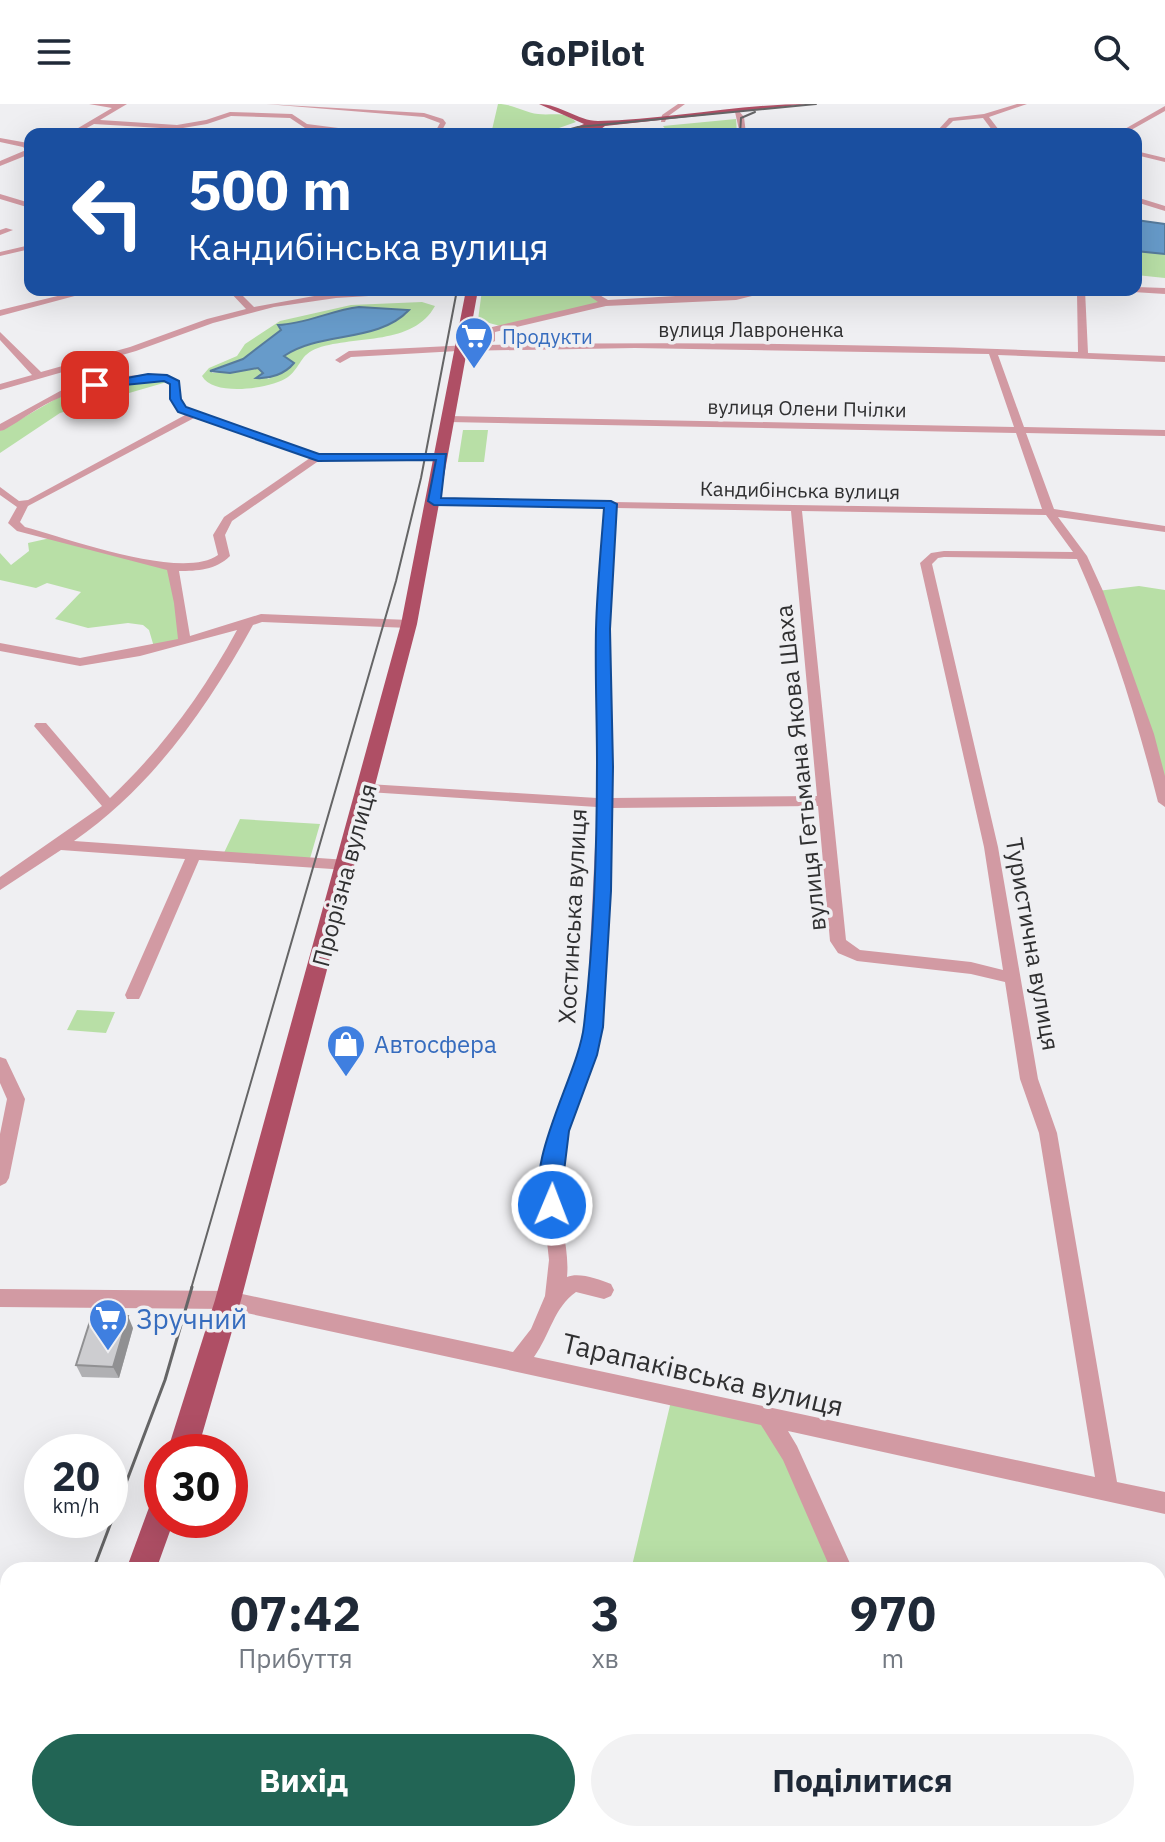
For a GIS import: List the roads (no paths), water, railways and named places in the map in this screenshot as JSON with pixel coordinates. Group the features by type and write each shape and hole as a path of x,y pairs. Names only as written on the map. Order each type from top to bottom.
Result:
{"main road":[{"path":"544,104 593,126"},
{"path":"586,128 810,105"},
{"name":"Прорізна вулиця","path":"187,1434 228,1300 347,865 409,624 471,296"},
{"path":"144,1562 153,1538"}],"street":[{"path":"92,104 122,105"},
{"path":"269,104 401,112 436,118 443,123 440,128"},
{"path":"658,122 682,104"},
{"path":"943,128 951,119 985,116 1024,104"},
{"path":"84,128 122,105"},
{"path":"292,116 303,107"},
{"path":"1130,128 1165,108"},
{"path":"739,113 742,128"},
{"path":"96,122 177,127 230,114 292,116 305,126 324,128"},
{"path":"985,116 994,128"},
{"path":"0,140 24,145"},
{"path":"0,164 24,154"},
{"path":"1142,154 1165,160"},
{"path":"0,196 24,204"},
{"path":"1142,201 1165,209"},
{"path":"0,254 24,248"},
{"path":"1142,290 1165,291"},
{"path":"0,313 69,296"},
{"path":"238,296 251,309"},
{"path":"0,387 133,349 251,309 328,296"},
{"path":"595,296 606,303"},
{"path":"462,340 491,330 606,303 741,296"},
{"path":"1081,296 1083,355"},
{"path":"462,340 485,344 490,341 491,330"},
{"path":"0,335 37,374"},
{"name":"вулиця Лавроненка","path":"340,360 349,354 462,340 992,350 1165,359"},
{"path":"992,350 1049,512 1081,556 1097,591 1147,734 1165,802"},
{"path":"0,428 66,391 163,377 176,383 178,405 194,414 318,457 442,457"},
{"path":"194,414 23,506 14,523 16,527 131,560 172,568 219,562 224,553 220,530 228,519 318,457"},
{"name":"вулиця Олени Пчілки","path":"449,419 1165,433"},
{"path":"0,490 23,506"},
{"name":"Кандибінська вулиця","path":"434,501 1049,512 1165,529"},
{"name":"Хостинська вулиця","path":"519,1361 538,1335 555,1296 559,1260 550,1186 559,1131 588,1055 594,1027 604,803 603,629 611,504"},
{"name":"вулиця Гетьмана Якова Шаха","path":"796,507 838,941 844,949 857,955 982,970 1012,978"},
{"name":"Туристична вулиця","path":"1081,556 944,554 926,563 991,847 1029,1079 1048,1133 1108,1491"},
{"path":"172,568 184,641"},
{"path":"0,647 80,662 122,656 184,641 261,618 409,624"},
{"path":"0,885 110,807 155,761 230,660 247,624"},
{"path":"41,726 110,807"},
{"path":"368,788 604,803 824,801"},
{"path":"57,845 347,865"},
{"path":"133,995 194,854"},
{"path":"0,1064 16,1099 0,1178"},
{"path":"555,1296 574,1283 604,1290"},
{"name":"Тарапаківська вулиця","path":"0,1298 228,1300 1165,1503"},
{"path":"769,1419 790,1453 838,1562"}],"water":[{"path":"1142,221 1165,224 1165,254 1142,252"},
{"path":"359,307 409,310 382,328 299,348 284,356 294,363 272,377 256,378 263,373 258,368 230,373 210,371 243,359 281,330 278,325"}],"tram line":[{"path":"574,128 816,104"},
{"path":"740,128 741,118 755,112"},
{"path":"191,1289 396,581 421,478 456,296"},
{"path":"96,1562 165,1380 192,1287"}],"place":[{"name":"Продукти","path":"474,370"},
{"name":"Автосфера","path":"346,1078"},
{"name":"Зручний","path":"108,1352"}]}
